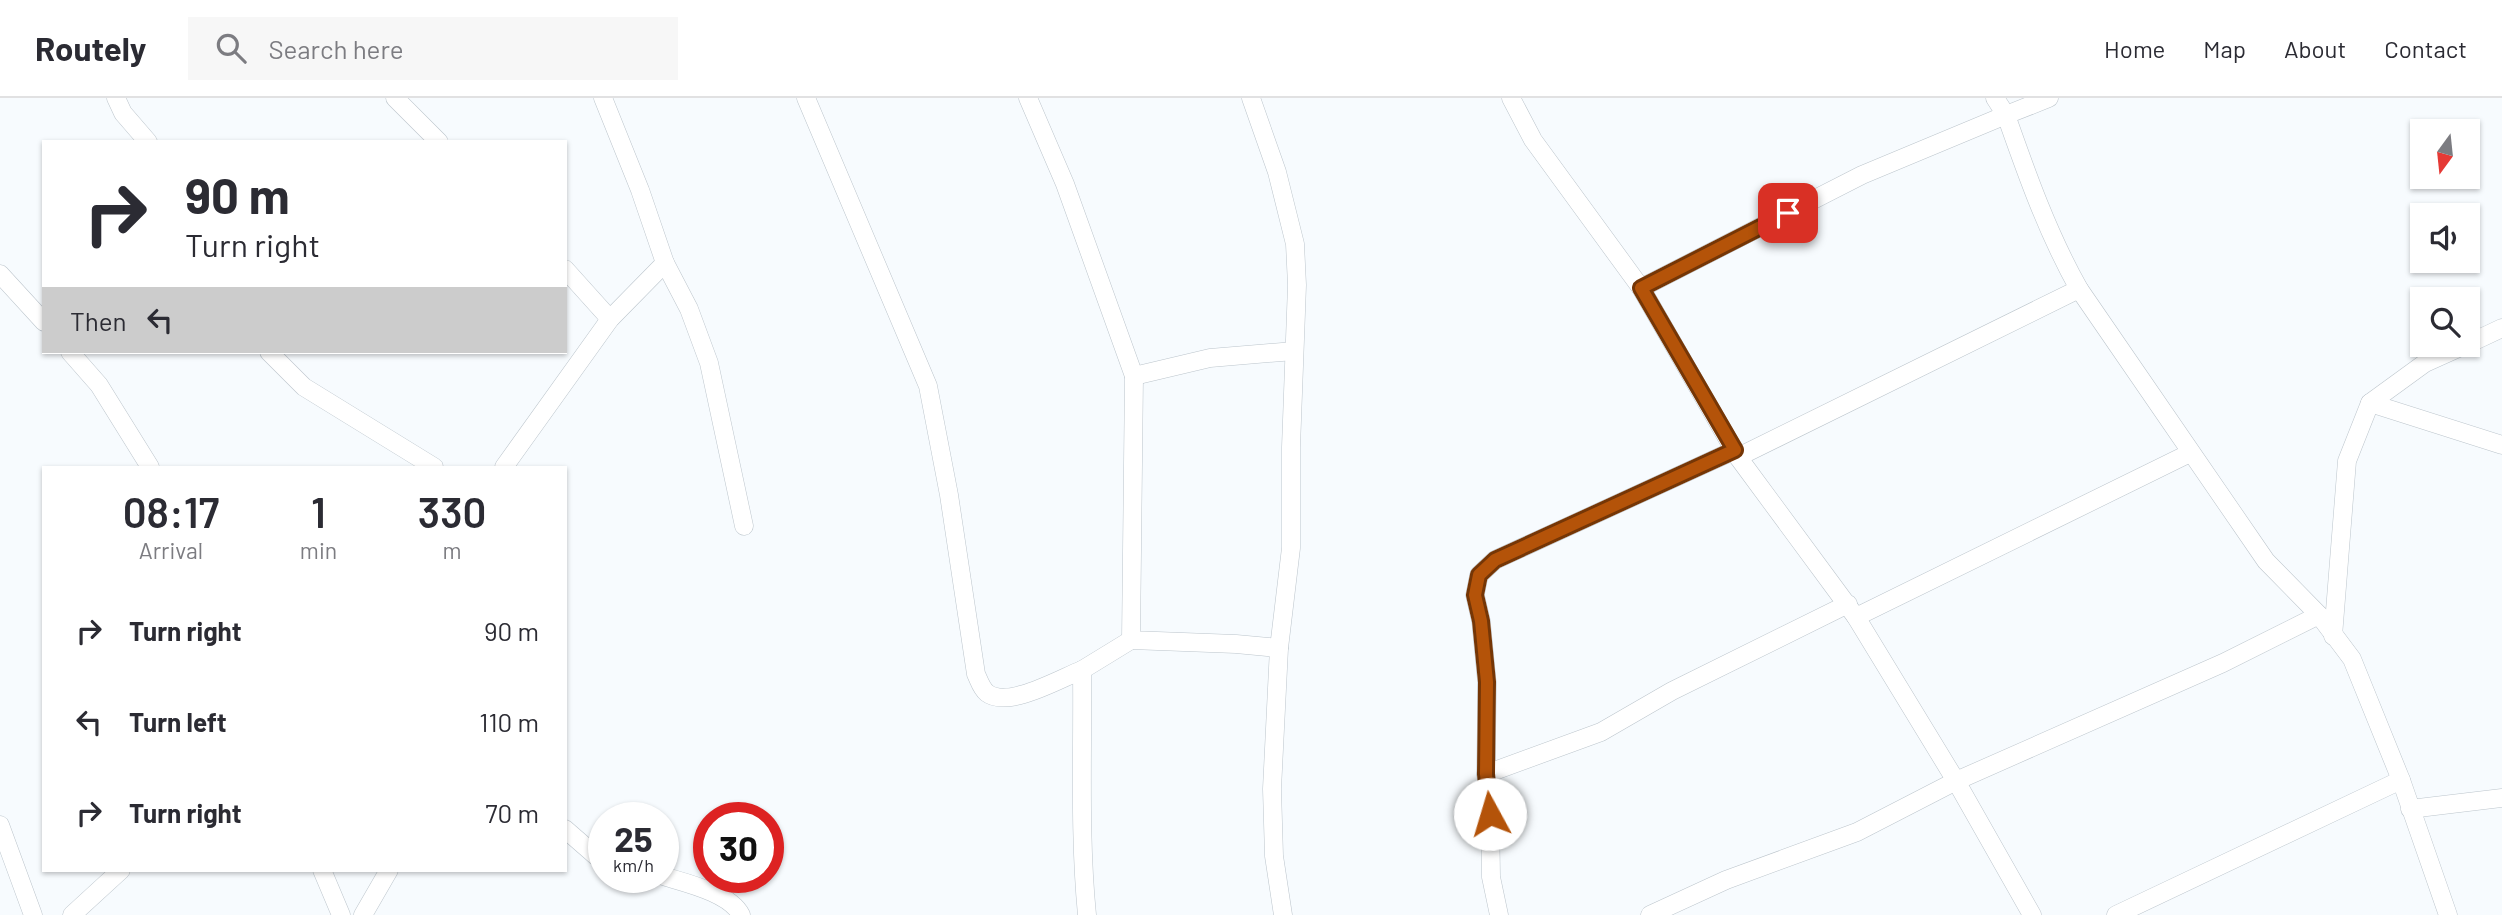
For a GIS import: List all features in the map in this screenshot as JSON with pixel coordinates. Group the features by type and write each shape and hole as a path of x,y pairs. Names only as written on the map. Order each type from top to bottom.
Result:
{"street":[{"path":"116,98 123,113 146,140"},
{"path":"395,98 437,140"},
{"path":"603,98 665,262 689,309 709,363 744,526"},
{"path":"806,98 928,386 949,495 975,674 984,691 996,698 1012,698 1082,670 1131,640 1279,648"},
{"path":"1028,98 1065,184 1134,376 1131,640"},
{"path":"1251,98 1277,172 1295,244 1297,285 1291,548 1279,648 1272,789 1274,856 1283,915"},
{"path":"1511,98 1532,140 1641,288 1737,453 1786,524 1852,611 1956,781 2032,915"},
{"path":"1995,98 2006,115 2048,227 2079,289 2266,561 2319,615 2351,659 2400,780 2448,915"},
{"path":"1641,288 1862,175 2049,98"},
{"path":"505,466 610,319 665,262"},
{"path":"567,271 610,319"},
{"path":"0,274 42,320"},
{"path":"1499,915 1491,877 1486,774 1487,682 1481,621 1475,595 1479,575 1495,560 1737,453 2079,289"},
{"path":"2480,338 2502,328"},
{"path":"1134,376 1210,358 1294,351"},
{"path":"72,354 99,385 149,466"},
{"path":"272,354 304,387 432,466"},
{"path":"2333,636 2347,461 2370,403 2425,363 2438,357"},
{"path":"2370,403 2502,445"},
{"path":"1486,774 1601,732 1672,691 1852,611 2190,453"},
{"path":"1650,915 1726,880 1857,832 1956,781 2223,663 2319,615"},
{"path":"1082,670 1081,858 1087,915"},
{"path":"2116,915 2400,780"},
{"path":"2410,810 2502,798"},
{"path":"0,825 33,915"},
{"path":"567,832 588,849"},
{"path":"72,915 119,872"},
{"path":"323,872 341,915"},
{"path":"363,915 388,872"},
{"path":"679,882 721,897 737,906 741,915"}],"route":[{"path":"1490,814 1486,774 1487,682 1481,621 1475,595 1479,575 1495,560 1735,450 1641,288 1788,213"}]}
